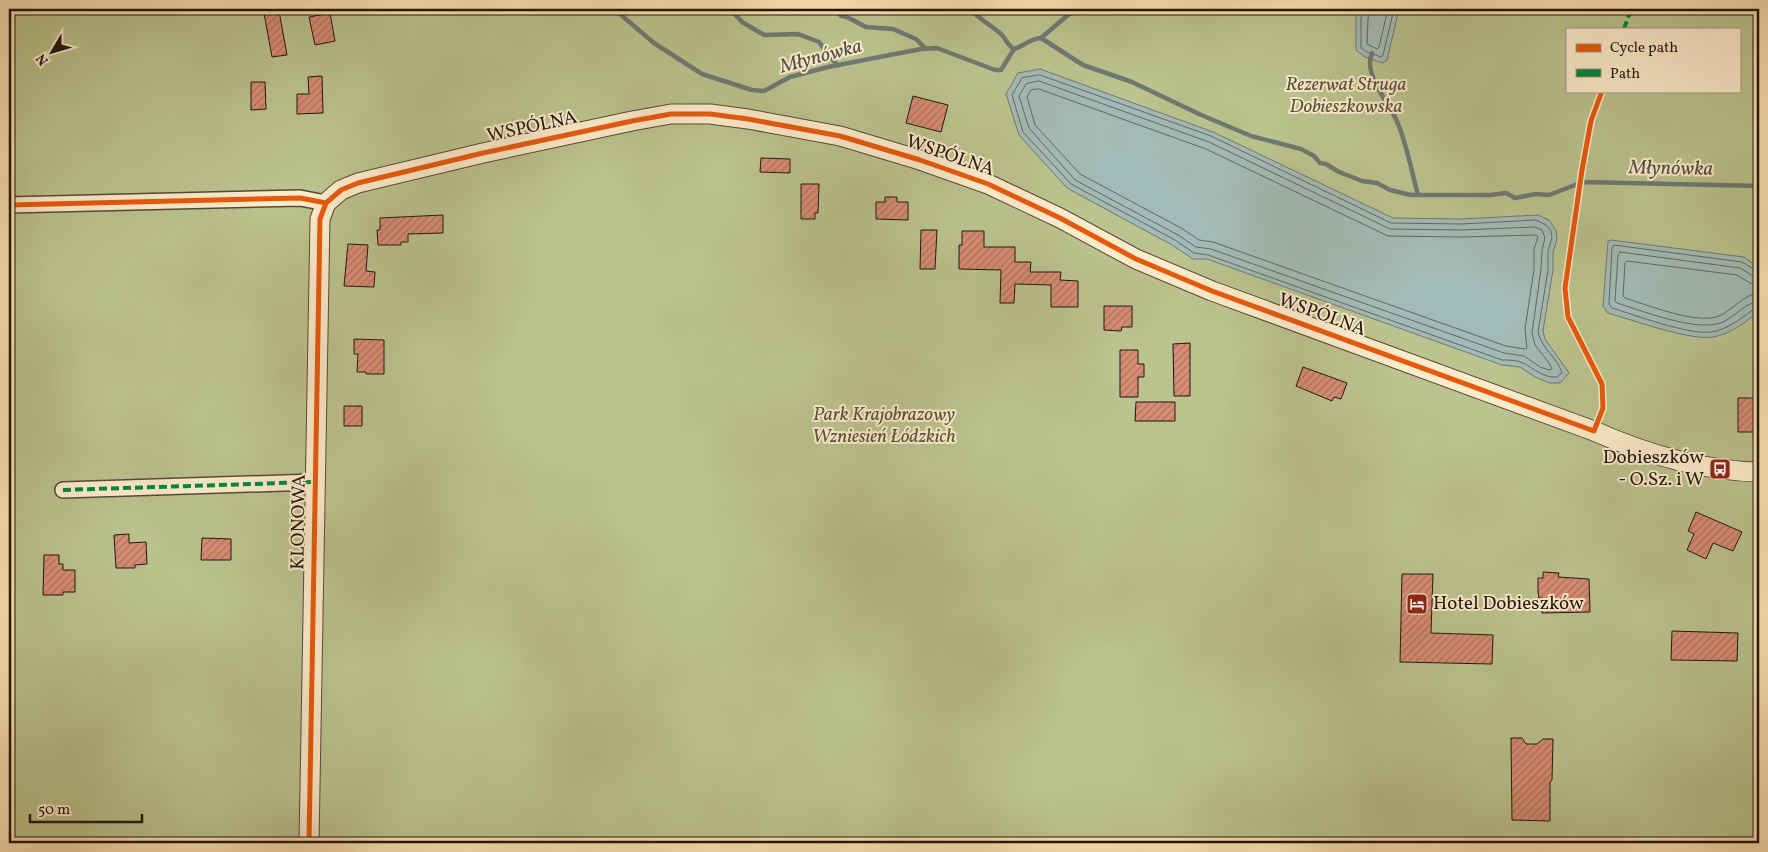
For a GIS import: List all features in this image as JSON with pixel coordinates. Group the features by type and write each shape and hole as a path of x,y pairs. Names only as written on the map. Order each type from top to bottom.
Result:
{"street":[{"name":"WSPÓLNA","path":"326,203 341,190 358,183 632,120 671,114 710,114 840,136 920,160 988,184 1060,218 1136,259 1212,291 1594,431 1618,442 1690,464 1720,469 1759,472"},
{"path":"9,205 300,198 326,203"},
{"name":"KLONOWA","path":"309,843 320,219 326,203"},
{"path":"63,490 314,482"}],"green space":[{"name":"Park Krajobrazowy Wzniesień Łódzkich","path":"9,9 1759,9 1759,843 9,843"}],"water":[{"path":"1360,9 1399,9 1387,60 1382,63 1365,57 1356,50 1356,17"},
{"path":"1040,69 1213,132 1393,218 1461,219 1538,215 1549,220 1556,230 1557,239 1553,252 1553,270 1543,331 1545,339 1569,373 1560,383 1550,383 1535,377 1520,367 1502,365 1207,259 1193,259 1172,245 1067,188 1019,135 1006,94 1018,73"},
{"path":"1608,241 1744,257 1759,268 1759,311 1732,330 1713,337 1691,336 1608,313 1603,306"}],"building":[{"path":"279,11 287,55 272,57 264,13"},
{"path":"330,13 335,41 315,45 309,17"},
{"path":"322,76 323,113 297,114 297,94 309,94 308,77"},
{"path":"251,82 265,82 266,109 251,110"},
{"path":"913,96 948,105 941,132 906,123"},
{"path":"761,158 790,159 790,173 760,172"},
{"path":"801,184 819,184 818,213 815,213 815,219 801,219"},
{"path":"885,197 897,197 897,202 908,202 908,220 876,219 876,202 885,202"},
{"path":"443,215 443,233 408,234 408,242 401,242 401,245 378,245 377,230 380,230 380,218"},
{"path":"921,230 937,230 935,269 920,269"},
{"path":"962,231 984,231 984,247 1015,247 1015,262 1031,262 1030,272 1061,272 1060,280 1078,281 1078,307 1051,307 1051,285 1015,284 1014,303 1000,303 1001,270 959,269 959,245 962,245"},
{"path":"348,244 368,245 366,271 375,272 374,287 344,286"},
{"path":"1104,306 1132,306 1132,327 1122,327 1121,331 1104,330"},
{"path":"354,339 384,340 384,374 357,372 358,354 354,354"},
{"path":"1190,343 1190,396 1174,396 1173,344"},
{"path":"1120,350 1138,350 1138,364 1144,364 1144,377 1138,377 1138,397 1120,397"},
{"path":"1303,367 1347,383 1341,399 1334,397 1332,401 1296,386"},
{"path":"1738,398 1756,398 1756,403 1759,403 1759,432 1738,432"},
{"path":"1136,402 1175,402 1175,421 1135,421"},
{"path":"344,406 362,406 362,426 344,426"},
{"path":"1696,512 1742,532 1733,551 1713,543 1706,559 1687,550 1694,534 1688,531"},
{"path":"129,534 129,543 146,542 147,564 135,565 135,568 116,568 114,535"},
{"path":"202,538 231,539 231,560 201,560"},
{"path":"44,555 59,555 59,564 63,564 63,570 75,570 75,592 63,592 63,595 43,595"},
{"path":"1543,572 1559,573 1558,577 1589,579 1590,612 1542,613 1543,598 1539,598 1538,578 1543,578"},
{"name":"Hotel Dobieszków","path":"1402,574 1433,574 1431,633 1493,635 1492,664 1400,662"},
{"path":"1672,631 1738,633 1737,661 1671,660"},
{"path":"1511,738 1522,738 1526,744 1537,744 1543,739 1553,739 1550,821 1512,820"}],"waterway":[{"name":"Młynówka","path":"614,9 654,43 702,74 752,90 764,91 790,77 828,67 921,49 937,48 995,70 1001,70 1014,49"},
{"path":"727,9 731,10 742,22 764,35 798,34 819,42 837,65"},
{"path":"837,9 841,16 847,17 866,27 893,29 916,39 925,48"},
{"path":"970,9 1001,34 1014,49 1034,39 1041,38 1083,65 1132,82 1251,136 1301,149 1314,156 1320,163 1326,164 1339,172 1362,181 1377,183 1390,190 1411,195 1491,195 1506,193 1515,198 1536,194 1549,195 1583,182 1759,186"},
{"path":"1041,38 1075,9"},
{"path":"1372,53 1370,61 1373,77 1399,126 1418,195"}],"marked path":[{"path":"1624,28 1631,9"},
{"path":"63,490 314,482"}],"cycle path":[{"path":"326,203 341,190 358,183 483,153 632,121 671,114 710,114 748,119 840,136 920,160 988,184 1060,218 1136,259 1212,291 1594,431 1603,408 1602,384 1568,317 1565,288 1591,121 1602,92"},
{"path":"9,205 300,198 326,203"},
{"path":"309,843 320,219 326,203"}],"place":[{"name":"Dobieszków - O.Sz. i W","path":"1720,469"},
{"name":"Hotel Dobieszków","path":"1417,604"}],"park label":[{"name":"Rezerwat Struga Dobieszkowska","path":"1346,96"}]}
